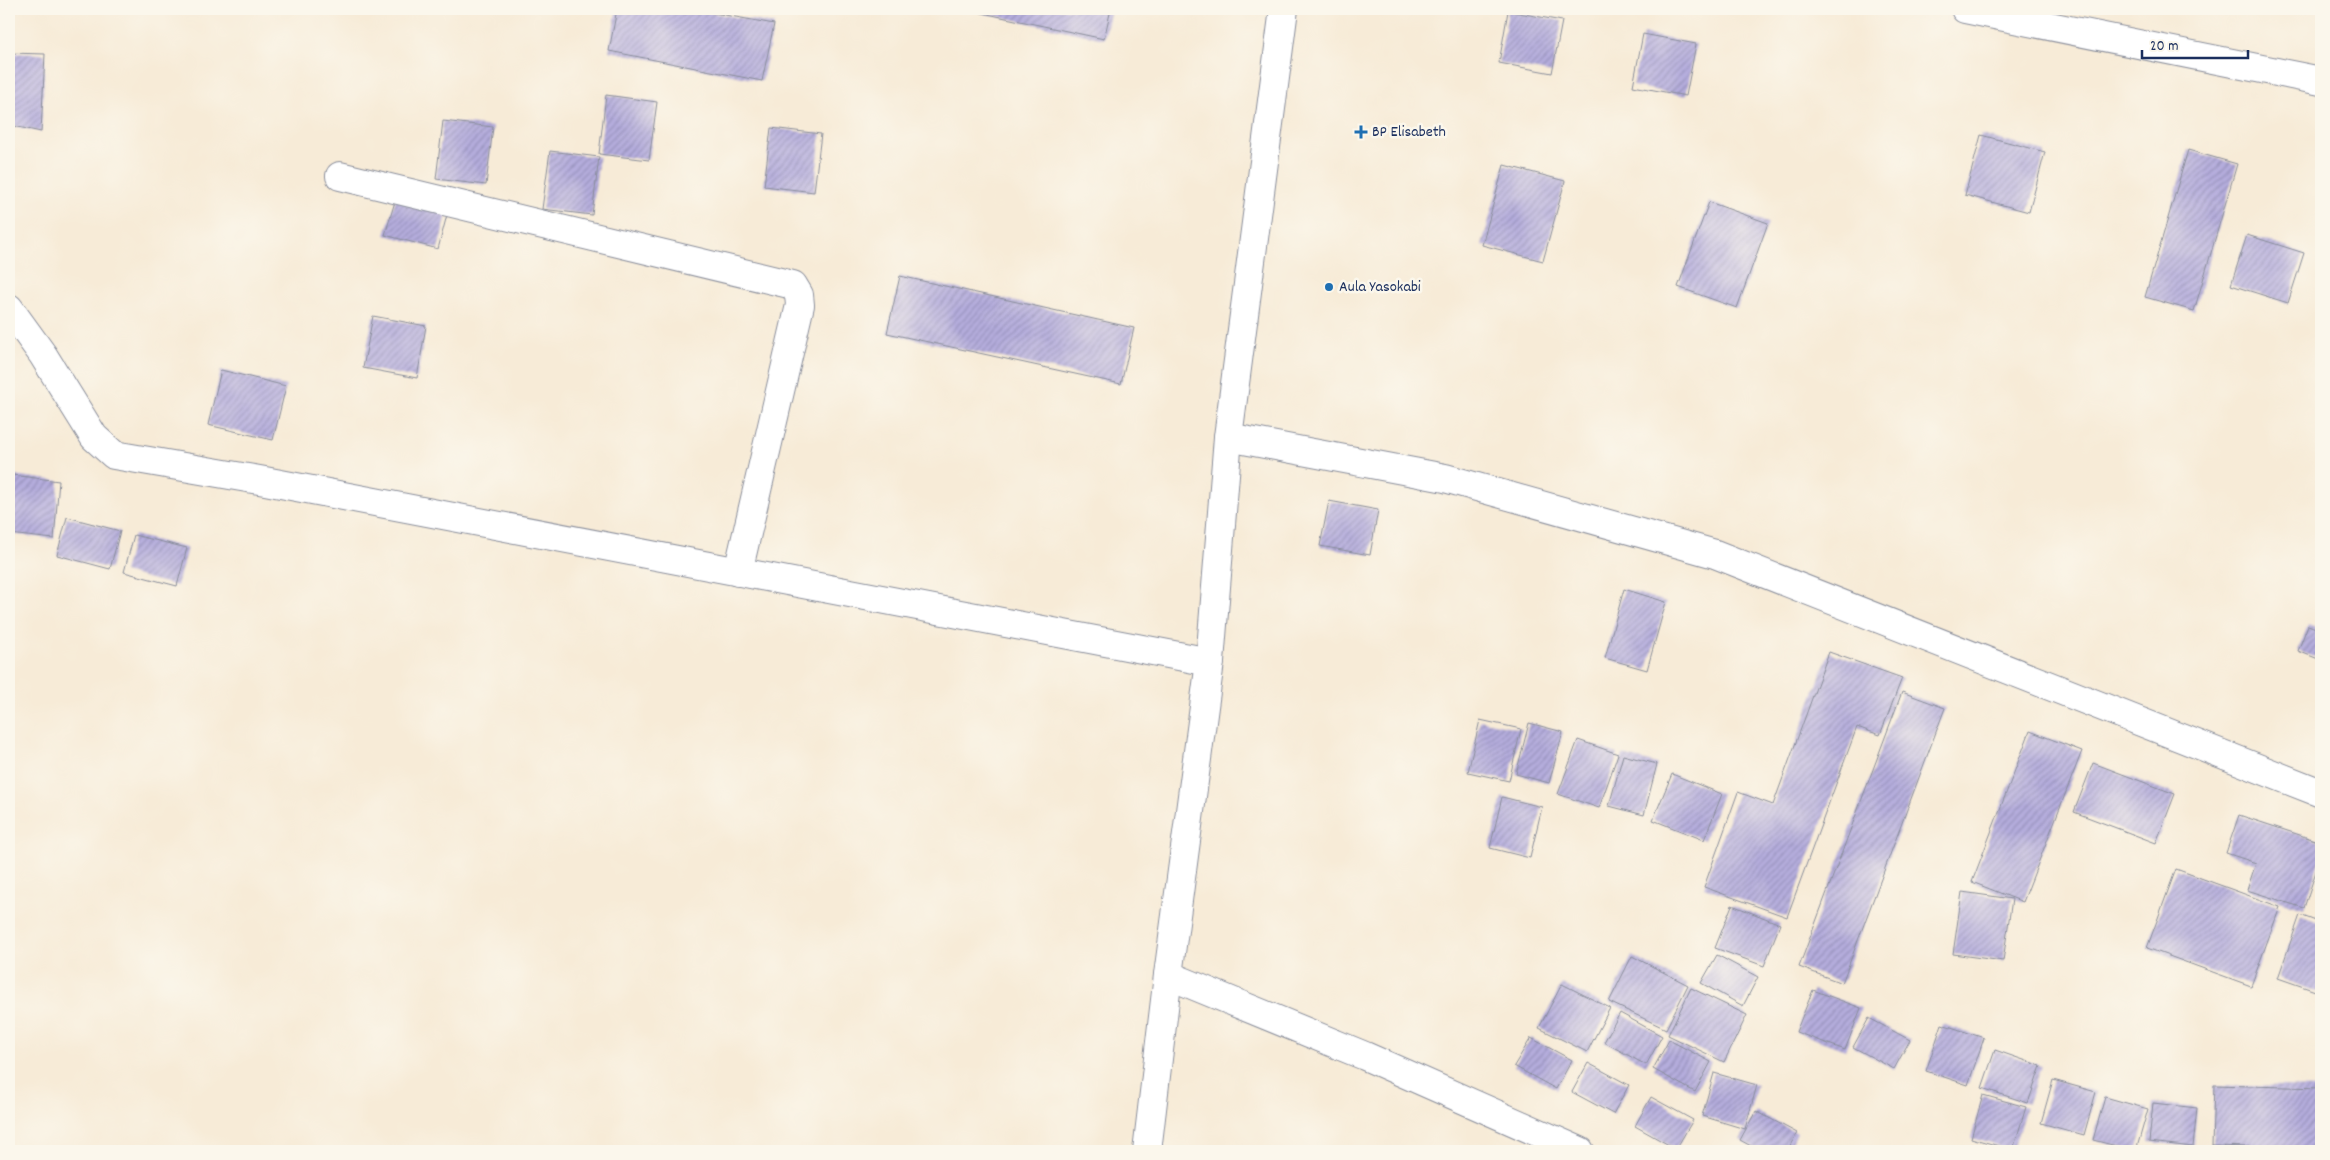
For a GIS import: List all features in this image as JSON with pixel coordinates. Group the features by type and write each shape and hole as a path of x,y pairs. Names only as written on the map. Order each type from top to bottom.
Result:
{"street":[{"path":"1147,1151 1168,975 1210,662 1228,437 1284,9"},
{"path":"1965,9 2321,81"},
{"path":"340,176 793,285 799,294 800,304 738,572"},
{"path":"9,308 44,355 94,437 114,455 265,481 1210,662"},
{"path":"1228,437 1445,478 1715,554 2321,793"},
{"path":"1168,975 1365,1056 1580,1151"}],"building":[{"path":"617,9 692,9 774,24 762,81 609,51"},
{"path":"964,9 1111,9 1104,39"},
{"path":"1508,11 1562,21 1552,73 1499,63"},
{"path":"1643,34 1696,44 1686,96 1633,86"},
{"path":"9,53 45,54 41,132 9,125"},
{"path":"606,95 657,102 649,160 599,154"},
{"path":"443,121 493,127 486,185 436,179"},
{"path":"771,128 821,134 814,192 764,186"},
{"path":"1981,135 2045,152 2029,212 1965,195"},
{"path":"2188,150 2237,164 2194,311 2145,297"},
{"path":"550,151 599,157 592,215 542,209"},
{"path":"1504,165 1565,181 1543,261 1482,245"},
{"path":"396,198 448,211 438,249 385,235"},
{"path":"1709,202 1768,223 1737,308 1678,287"},
{"path":"2247,235 2304,253 2288,303 2231,285"},
{"path":"900,276 1134,328 1121,384 887,333"},
{"path":"373,316 426,326 417,378 363,368"},
{"path":"221,370 286,386 273,440 208,425"},
{"path":"12,475 59,481 54,539 9,534 9,492"},
{"path":"1329,501 1378,510 1370,555 1320,546"},
{"path":"67,517 120,531 110,569 57,555"},
{"path":"134,535 187,548 177,586 124,572"},
{"path":"1624,589 1666,602 1647,670 1605,658"},
{"path":"2308,625 2321,630 2321,660 2298,651"},
{"path":"1829,652 1902,678 1880,735 1857,727 1787,917 1704,887 1738,792 1773,805"},
{"path":"1902,692 1945,708 1842,983 1799,967"},
{"path":"1480,720 1521,729 1509,781 1468,772"},
{"path":"1529,723 1563,732 1549,783 1516,774"},
{"path":"2030,731 2082,751 2023,902 1972,882"},
{"path":"1578,740 1618,754 1599,808 1558,794"},
{"path":"1623,755 1657,764 1644,815 1609,806"},
{"path":"2093,763 2175,794 2156,843 2074,812"},
{"path":"1672,774 1722,794 1704,840 1653,820"},
{"path":"1502,797 1542,807 1530,858 1490,848"},
{"path":"2239,815 2321,842 2321,856 2304,908 2247,890 2256,863 2226,853"},
{"path":"2176,869 2280,907 2251,986 2147,948"},
{"path":"1962,892 2012,899 2003,961 1953,954"},
{"path":"1732,905 1780,924 1764,966 1715,948"},
{"path":"2300,915 2321,923 2321,993 2278,978"},
{"path":"1717,955 1758,977 1743,1006 1701,983"},
{"path":"1632,956 1688,985 1666,1029 1609,1002"},
{"path":"1562,984 1610,1008 1587,1052 1539,1028"},
{"path":"1691,988 1747,1015 1724,1062 1668,1035"},
{"path":"1813,990 1861,1008 1845,1050 1796,1032"},
{"path":"1620,1013 1662,1036 1646,1065 1604,1042"},
{"path":"1869,1018 1910,1040 1894,1069 1853,1047"},
{"path":"1942,1024 1984,1038 1968,1085 1926,1071"},
{"path":"1531,1038 1572,1060 1556,1089 1514,1066"},
{"path":"1669,1040 1711,1062 1695,1092 1653,1069"},
{"path":"1995,1050 2041,1066 2028,1103 1982,1088"},
{"path":"1588,1063 1629,1085 1613,1114 1572,1092"},
{"path":"1714,1073 1757,1085 1745,1129 1702,1116"},
{"path":"2053,1080 2096,1092 2084,1135 2041,1123"},
{"path":"2214,1085 2321,1088 2321,1149 2212,1146"},
{"path":"1983,1095 2026,1107 2013,1150 1971,1138"},
{"path":"1651,1097 1693,1120 1676,1149 1635,1126"},
{"path":"2105,1097 2148,1109 2136,1151 2093,1140"},
{"path":"2153,1103 2197,1108 2193,1147 2149,1142"},
{"path":"1756,1111 1797,1133 1787,1151 1760,1151 1740,1140"}],"place":[{"name":"BP Elisabeth","path":"1361,132"},
{"name":"Aula Yasokabi","path":"1329,287"}]}
